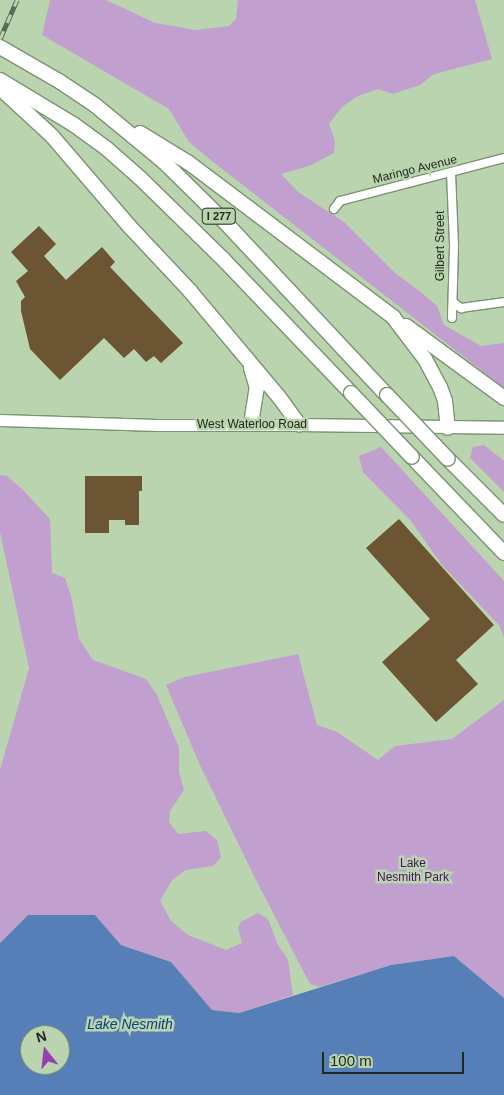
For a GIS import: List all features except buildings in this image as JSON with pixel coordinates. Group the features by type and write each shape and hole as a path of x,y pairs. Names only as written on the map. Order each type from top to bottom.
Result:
{"highway":[{"name":"I 277","path":"0,47 28,63 110,117 164,162 223,220 448,459 504,515"},
{"name":"I 277","path":"0,80 7,90 73,124 106,148 147,185 223,259 504,553"},
{"path":"7,90 52,136 130,227 190,291 279,397 299,425"},
{"path":"110,117 189,163 504,398"},
{"path":"393,317 425,359 440,387 445,401 448,428"},
{"path":"243,355 255,376 257,388 255,410 250,424"}],"main road":[{"name":"West Waterloo Road","path":"0,420 156,425 250,424 504,428"}],"street":[{"name":"Maringo Avenue","path":"334,209 340,201 504,158"},
{"name":"Gilbert Street","path":"451,173 454,303 452,318"},
{"path":"454,303 461,308 504,302"}],"green space":[{"path":"50,0 106,0 155,23 196,30 229,26 236,19 238,0 475,0 492,59 434,74 420,85 393,94 378,89 358,96 342,107 329,124 335,141 334,153 309,166 281,174 298,192 344,222 395,273 437,306 444,325 481,346 504,343 504,388 189,142 169,109 42,35"},
{"path":"484,445 504,461 504,492 470,458 473,447"},
{"path":"381,447 504,581 504,637 499,625 442,565 411,521 363,472 359,456"},
{"path":"0,475 7,476 22,489 50,519 52,573 65,578 71,596 79,639 93,660 146,679 157,695 179,748 179,772 184,790 170,811 169,822 178,834 206,831 217,840 221,857 213,866 186,870 172,880 160,901 171,921 188,935 226,950 242,943 238,928 241,922 258,913 268,919 278,945 288,960 293,995 239,1013 212,1010 171,962 121,945 95,915 28,915 0,943 0,770 29,668 0,532"},
{"name":"Lake Nesmith Park","path":"298,654 317,725 337,732 378,760 395,746 452,739 504,700 504,998 454,956 391,965 319,987 310,984 254,876 199,763 166,685 185,677"}],"water":[{"name":"Lake Nesmith","path":"28,915 95,915 121,945 171,962 212,1010 239,1013 391,965 454,956 504,998 504,1095 0,1095 0,943"}],"railway":[{"path":"0,39 17,0"}]}
